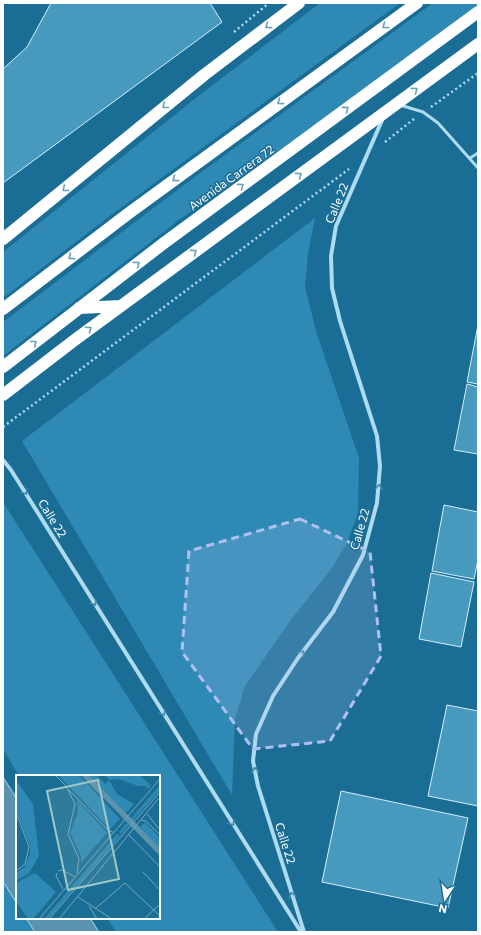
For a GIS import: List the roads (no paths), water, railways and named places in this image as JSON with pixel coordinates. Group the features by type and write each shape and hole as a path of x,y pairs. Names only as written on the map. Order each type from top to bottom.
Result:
{"highway":[{"path":"3,239 204,75 299,3"},
{"path":"3,309 130,212 417,3"},
{"name":"Avenida Carrera 72","path":"3,368 164,243 478,12"},
{"path":"3,395 121,306 478,44"},
{"path":"79,308 121,306"}],"street":[{"name":"Calle 22","path":"304,932 258,786 253,762 256,734 273,696 298,658 333,612 363,555 377,503 380,466 377,436 340,321 332,288 331,256 336,226 368,155 385,112"},
{"name":"Calle 22","path":"3,460 11,470 301,932"}],"lane":[{"path":"397,103 423,112 438,123 478,168"},
{"path":"470,158 478,153"}]}
